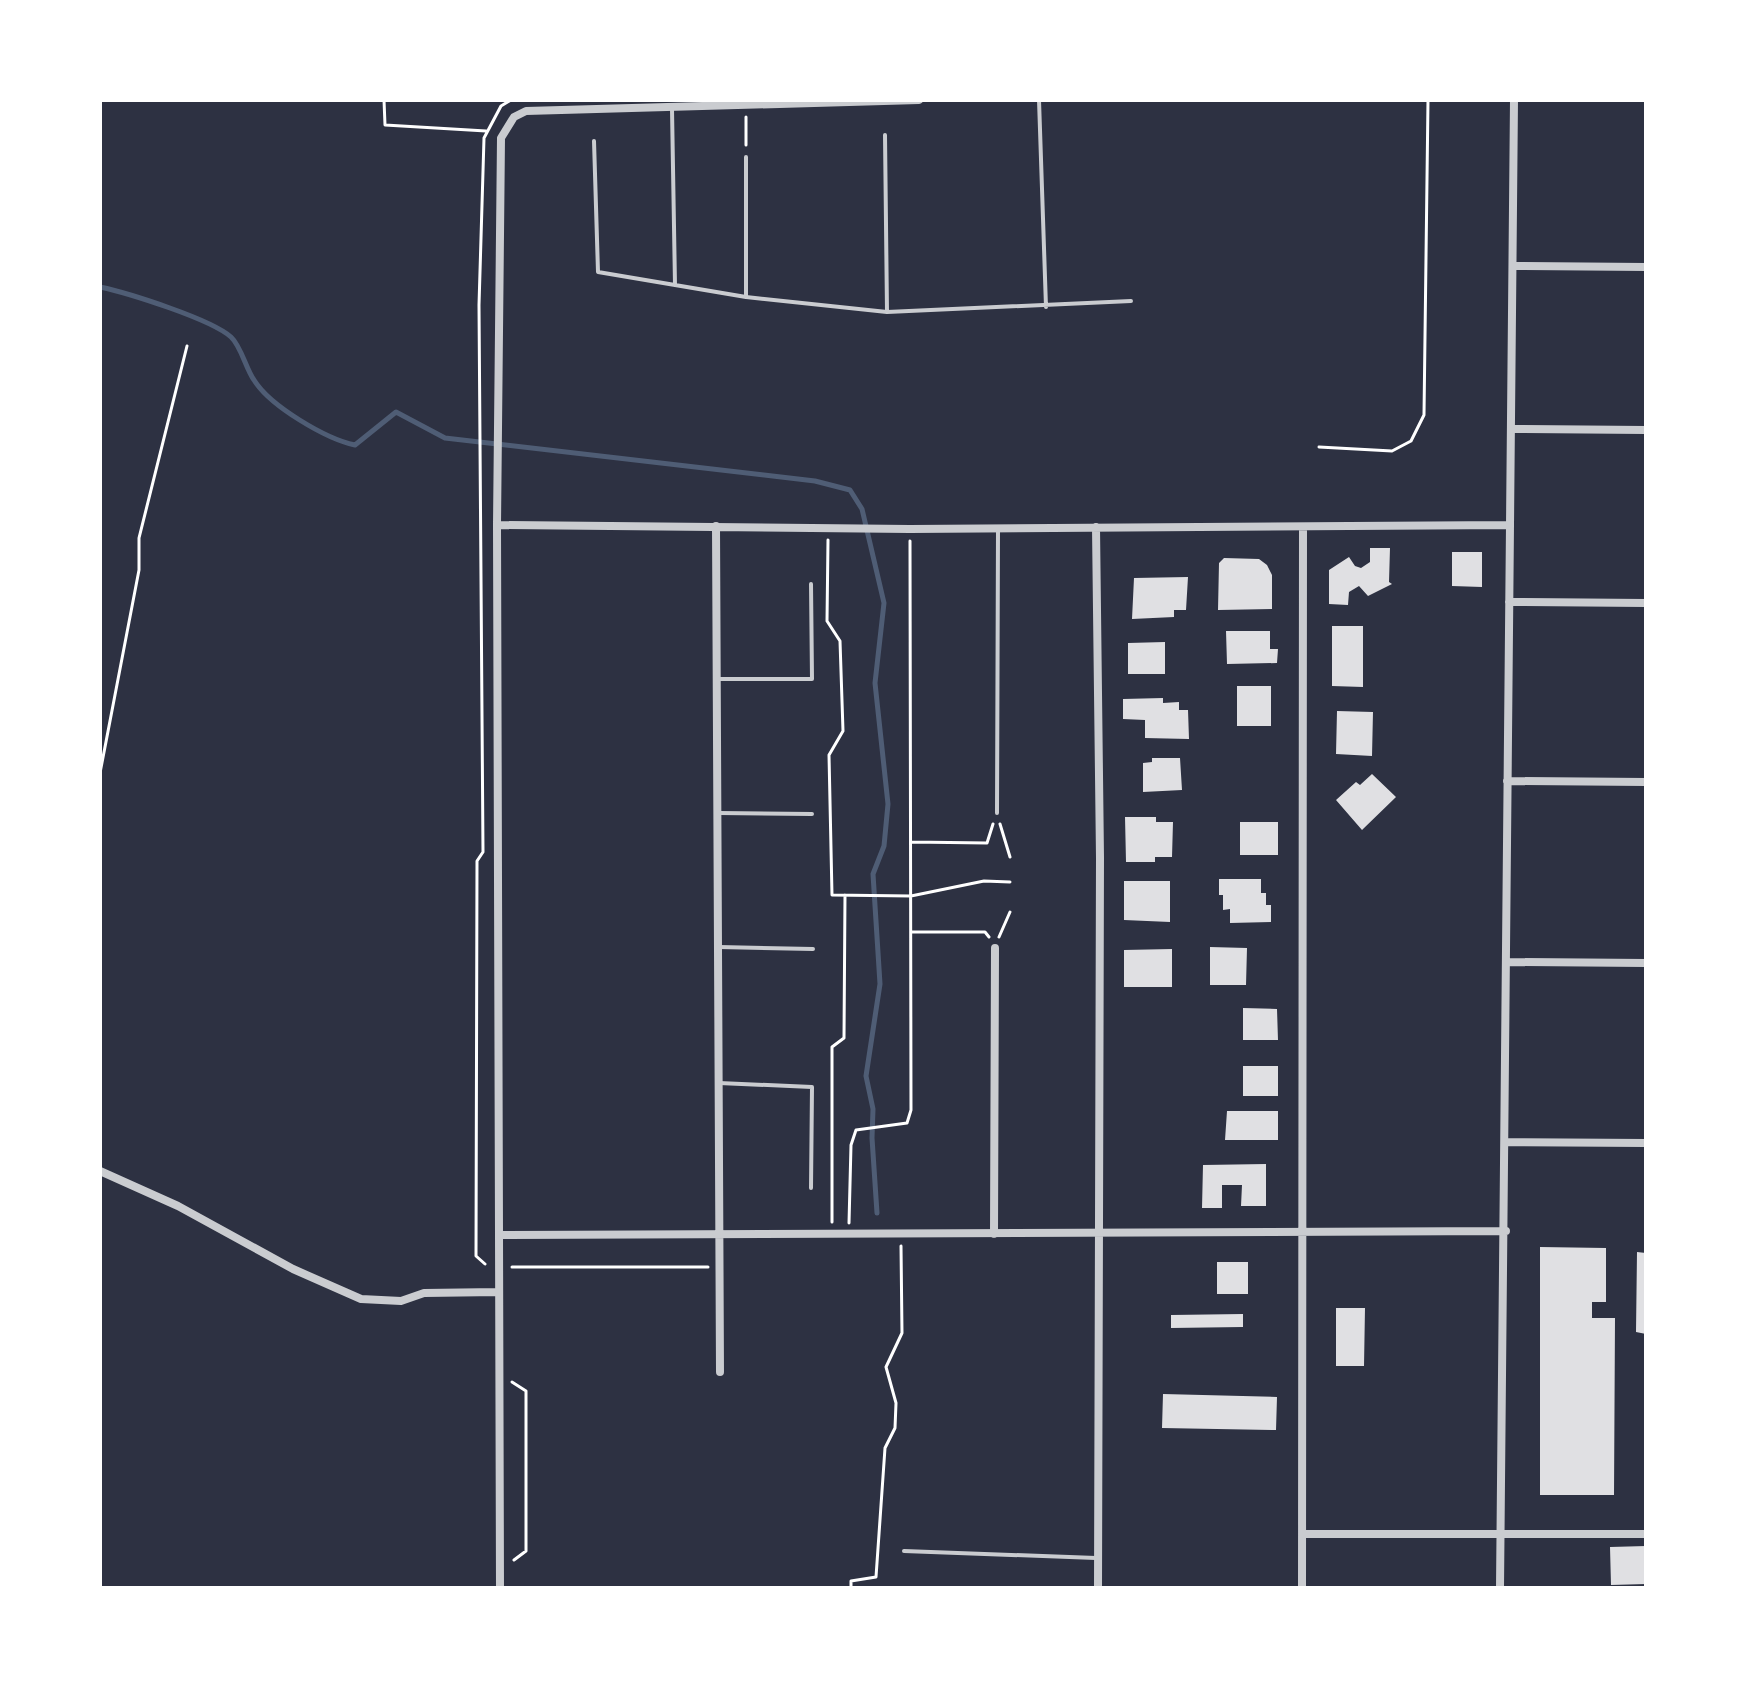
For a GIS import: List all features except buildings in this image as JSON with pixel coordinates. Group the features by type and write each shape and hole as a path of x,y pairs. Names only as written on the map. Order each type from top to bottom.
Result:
{"street":[{"path":"500,1588 497,458 500,151 505,127 514,117 526,111 919,100"},
{"path":"1500,1588 1506,1231 1514,100"},
{"path":"1513,266 1646,267"},
{"path":"1511,429 1646,430"},
{"path":"497,525 849,529 1509,525"},
{"path":"716,526 720,1372"},
{"path":"1096,527 1100,858 1098,1588"},
{"path":"1302,1588 1303,527"},
{"path":"1509,602 1646,603"},
{"path":"1507,781 1646,782"},
{"path":"994,1234 995,948"},
{"path":"1507,962 1646,963"},
{"path":"1506,1142 1646,1143"},
{"path":"100,1171 178,1206 317,1281 361,1299 401,1301 424,1293 498,1292"},
{"path":"499,1235 1506,1231"},
{"path":"1302,1534 1646,1534"}],"lane":[{"path":"1039,100 1046,307"},
{"path":"672,109 675,285"},
{"path":"885,135 887,312"},
{"path":"594,141 598,272 746,297 887,312 1131,301"},
{"path":"746,157 746,297"},
{"path":"997,813 998,528"},
{"path":"717,679 812,679 811,584"},
{"path":"716,813 812,814"},
{"path":"717,947 813,949"},
{"path":"717,1083 812,1087 811,1188"},
{"path":"904,1551 1099,1558"}],"path":[{"path":"384,100 385,125 486,131"},
{"path":"511,100 501,106 486,131 479,305 483,852 477,861 476,1256 487,1266 499,1267 719,1267"},
{"path":"1319,447 1392,451 1411,441 1424,415 1428,100"},
{"path":"745,106 746,157"},
{"path":"100,773 139,570 139,538 187,346"},
{"path":"828,528 827,621 840,641 843,731 829,755 832,895 911,896 984,881 1010,882"},
{"path":"849,1234 851,1145 856,1130 907,1123 911,1110 910,529"},
{"path":"911,842 987,843 997,813"},
{"path":"997,813 1010,857"},
{"path":"832,1234 832,1047 844,1038 845,895"},
{"path":"995,948 1010,912"},
{"path":"911,932 985,932 995,948"},
{"path":"851,1588 851,1581 876,1577 885,1448 895,1428 896,1403 886,1367 902,1333 901,1234"},
{"path":"512,1368 512,1383 526,1391 526,1551 514,1559 514,1573"}],"waterway":[{"path":"100,287 168,308 221,330 235,341 254,380 272,400 315,429 343,442 355,445 396,412 445,438 815,481 850,490 862,509 884,603 875,683 888,804 884,846 873,874 880,984 866,1076 873,1109 877,1213"}]}
